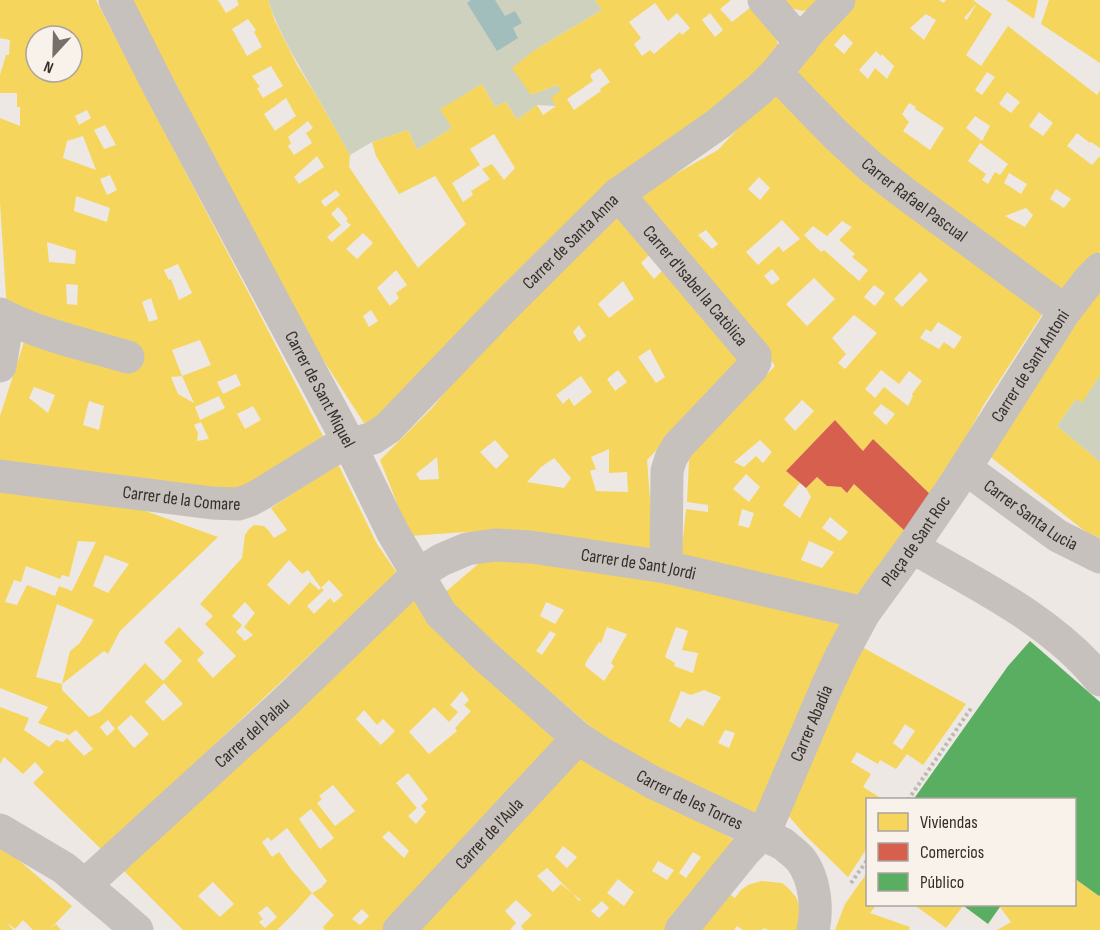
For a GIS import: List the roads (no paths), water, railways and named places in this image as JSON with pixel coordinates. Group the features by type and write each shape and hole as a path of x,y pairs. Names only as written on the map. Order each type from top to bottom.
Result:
{"street":[{"name":"Carrer de Sant Miquel","path":"114,0 350,445 392,531 441,614 578,738"},
{"path":"764,0 801,43"},
{"name":"Carrer de Santa Anna","path":"350,445 373,438 388,428 508,303 618,194 718,124 759,90 839,0"},
{"name":"Carrer Rafael Pascual","path":"776,73 836,135 871,167 1065,311"},
{"name":"Carrer d'Isabel la Catòlica","path":"618,194 755,356 751,369 678,446 671,458 667,471 666,567"},
{"name":"Carrer de Sant Antoni","path":"965,468 1065,311 1100,269"},
{"path":"0,314 41,332 128,357"},
{"path":"0,321 6,338 0,366"},
{"name":"Carrer de la Comare","path":"0,476 238,504 261,494 332,450 350,445"},
{"name":"Plaça de Sant Roc","path":"864,613 965,468"},
{"name":"Carrer Santa Lucia","path":"965,468 1058,536 1100,557"},
{"name":"Carrer de Sant Jordi","path":"417,575 441,560 467,549 495,545 531,547 666,567 864,613"},
{"path":"912,547 1041,624 1074,651 1100,681"},
{"name":"Carrer del Palau","path":"85,885 282,705 417,575"},
{"name":"Carrer Abadia","path":"763,836 828,684 864,613"},
{"name":"Carrer de les Torres","path":"578,738 627,769 783,844 801,860 811,881 815,901 813,930"},
{"name":"Carrer de l'Aula","path":"399,930 578,738"},
{"path":"0,830 64,868 137,930"},
{"path":"681,930 745,851 763,836"}],"water":[{"path":"471,0 495,0 505,16 515,11 522,23 513,28 518,38 497,51 467,3"}]}
